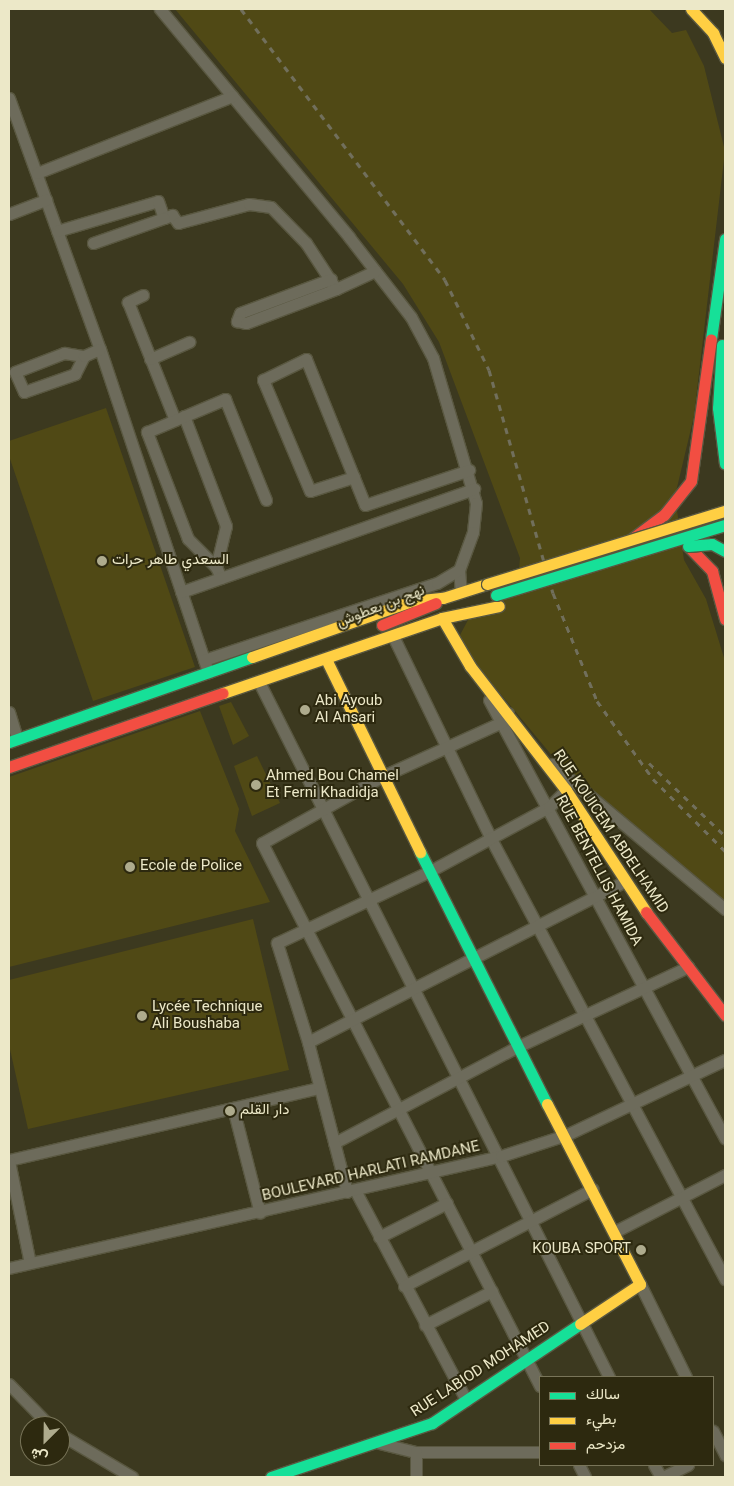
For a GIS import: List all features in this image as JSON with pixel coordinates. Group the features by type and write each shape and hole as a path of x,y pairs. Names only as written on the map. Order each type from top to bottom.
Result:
{"main road":[{"path":"691,9 713,33 725,58"},
{"path":"626,542 664,516 691,481 725,239"},
{"path":"725,319 718,408 725,464"},
{"path":"443,598 725,511"},
{"path":"498,600 725,526"},
{"path":"9,767 390,637 442,618 462,604 498,600 688,546 712,544 725,551"},
{"path":"688,546 712,571 725,619"},
{"name":"نهج بن بعطوش","path":"13,741 412,602 443,598"},
{"name":"نهج بن بعطوش","path":"9,751 426,610 443,598"},
{"name":"RUE KOUICEM ABDELHAMID","path":"442,618 470,666 505,717 538,753 566,790 623,882 725,1015"},
{"path":"9,760 200,696 390,637"},
{"path":"325,659 472,959 566,1135 640,1284"},
{"name":"RUE LABIOD MOHAMED","path":"270,1477 379,1444 432,1423 640,1284"}],"street":[{"path":"160,9 411,317 433,358 474,489 476,518 458,570 461,592"},
{"path":"37,173 150,123 232,96"},
{"path":"9,98 100,349 208,672"},
{"path":"9,214 46,200"},
{"path":"58,231 158,201 164,218"},
{"path":"92,244 172,215 178,223 249,204 271,207 306,243 333,284"},
{"path":"279,305 333,284 375,271"},
{"path":"142,296 128,302 150,359 180,418 226,526 218,573"},
{"path":"150,359 189,342"},
{"path":"84,356 75,374 24,392 15,372 64,353 84,356 100,349"},
{"path":"354,478 310,491 263,380 306,359 365,505 469,470"},
{"path":"218,573 188,539 147,432 225,399 266,500"},
{"path":"181,592 218,573 474,489"},
{"path":"204,660 437,583 458,570"},
{"path":"390,637 447,746 490,837 536,926 725,1279"},
{"path":"259,682 320,810 459,1079 501,1156 608,1376"},
{"path":"9,712 13,741"},
{"path":"505,717 383,776 262,843 539,1384"},
{"name":"RUE BENTELLIS HAMIDA","path":"505,717 548,808 642,987 725,1139"},
{"path":"538,753 725,909"},
{"path":"466,1400 379,1237 351,1191 334,1143 318,1088 308,1042 276,943 307,932 430,871 490,837 548,808 566,790"},
{"path":"308,1042 623,882"},
{"path":"334,1143 399,1111 518,1046 582,1014 688,966"},
{"name":"BOULEVARD HARLATI RAMDANE","path":"9,1268 260,1213 501,1156 566,1135 692,1078 725,1060"},
{"path":"30,1263 9,1161 318,1088"},
{"path":"233,1108 260,1213"},
{"path":"614,1232 725,1175"},
{"path":"404,1286 531,1218 592,1189"},
{"path":"379,1237 447,1203"},
{"path":"640,1284 686,1376"},
{"path":"425,1325 492,1291"},
{"path":"9,1384 40,1416"},
{"path":"714,1433 721,1451"},
{"path":"70,1440 128,1476"},
{"path":"379,1444 416,1452 539,1452"},
{"path":"416,1452 416,1477"},
{"path":"580,1466 586,1477"},
{"path":"655,1466 662,1477 686,1466"}],"shaded area":[{"path":"175,9 649,9 672,33 686,30 704,66 725,151 694,416 675,496 684,560 706,599 725,661 725,906 559,764 464,650 460,635 468,620 518,582 520,558 439,342 403,284"},
{"name":"السعدي طاهر حرات","path":"106,408 195,667 93,701 9,456 9,441"},
{"path":"231,702 249,736 233,745 219,706"},
{"name":"Ecole de Police","path":"200,711 239,809 235,831 270,902 9,967 9,777"},
{"name":"Ahmed Bou Chamel Et Ferni Khadidja","path":"257,756 280,803 252,816 234,766"},
{"name":"Lycée Technique Ali Boushaba","path":"253,919 289,1070 28,1129 9,1045 9,980"}],"railway":[{"path":"241,9 445,280 489,370 553,593 597,701 653,779 725,851"},
{"path":"649,763 725,836"}],"traffic: fast":[{"path":"711,339 725,239"},
{"path":"722,345 718,408 725,464"},
{"path":"496,595 725,525"},
{"path":"688,546 712,544 725,551"},
{"path":"9,742 252,657"},
{"path":"420,852 547,1104"},
{"path":"271,1477 432,1423 580,1324"}],"traffic: slow":[{"path":"691,9 713,33 725,58"},
{"path":"487,584 725,511"},
{"path":"252,657 412,601 443,598 487,584"},
{"path":"223,693 442,618 499,606"},
{"path":"442,618 470,666 566,790 646,912"},
{"path":"326,659 420,852"},
{"path":"547,1104 640,1284 580,1324"}],"traffic: jam":[{"path":"633,538 664,515 691,481 711,339"},
{"path":"688,546 712,571 725,619"},
{"path":"382,625 436,603"},
{"path":"9,767 223,693"},
{"path":"646,912 725,1015"}],"place":[{"name":"السعدي طاهر حرات","path":"102,561"},
{"name":"Abi Ayoub Al Ansari","path":"305,710"},
{"name":"Ahmed Bou Chamel Et Ferni Khadidja","path":"256,785"},
{"name":"Ecole de Police","path":"130,867"},
{"name":"Lycée Technique Ali Boushaba","path":"142,1016"},
{"name":"دار القلم","path":"230,1111"},
{"name":"KOUBA SPORT","path":"641,1250"}]}
